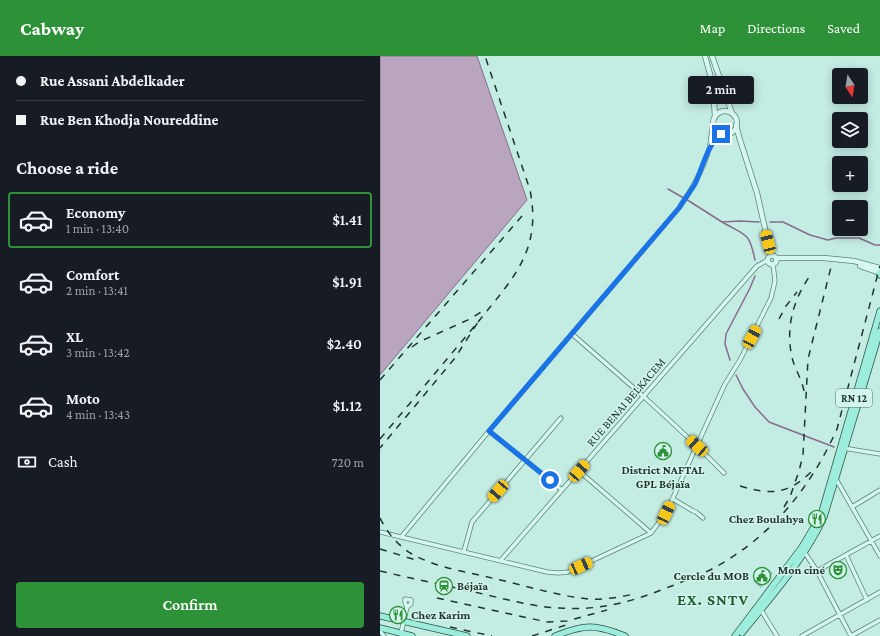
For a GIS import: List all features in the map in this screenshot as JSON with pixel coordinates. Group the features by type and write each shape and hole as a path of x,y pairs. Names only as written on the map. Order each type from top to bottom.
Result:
{"main road":[{"name":"RN 12","path":"740,636 805,553 824,517 836,478 842,448 880,311"},
{"name":"RN 12","path":"735,636 802,547 821,515 880,331"},
{"path":"380,616 467,636"},
{"path":"554,636 589,626 600,627 625,636"},
{"path":"380,630 412,636"}],"street":[{"path":"705,56 713,85 714,117 709,148"},
{"path":"712,56 732,113 736,118 736,125 740,140 757,193 771,255 768,260 770,264 773,264"},
{"path":"714,117 720,112 728,111 732,113"},
{"path":"713,124 716,130 721,134"},
{"path":"729,134 733,132 736,125"},
{"path":"402,536 489,431 679,208 693,186 709,148 716,137 721,134 729,134 740,140"},
{"path":"771,255 774,255 777,258 819,258 843,260 880,271"},
{"path":"773,264 777,261 777,258"},
{"name":"RUE BENAI BELKACEM","path":"501,560 757,266 768,260"},
{"path":"380,532 402,536 547,572 559,573 568,572 651,533 666,513 725,384 751,340 771,298 775,281 773,264"},
{"path":"572,334 644,396 724,473"},
{"path":"464,551 472,522 561,418"},
{"path":"489,431 562,490"},
{"path":"842,448 880,454"},
{"path":"579,471 651,533"},
{"path":"836,478 880,556"},
{"path":"852,507 880,490"},
{"path":"673,499 696,512 703,518"},
{"path":"817,571 880,536"},
{"path":"805,553 817,571 851,636 880,620"},
{"path":"846,555 867,600"},
{"path":"802,636 880,592"},
{"path":"401,634 407,607"},
{"path":"761,610 777,636"},
{"path":"380,630 384,636"}],"shaded area":[{"path":"380,56 477,56 527,200 380,375"},
{"path":"765,567 773,573 761,588 754,582"}],"waterway":[{"path":"668,189 722,222 759,222"},
{"path":"722,222 745,235 751,244 755,260"},
{"path":"770,222 783,222 810,235 828,240 836,238 859,238 875,245 880,245"},
{"path":"730,360 725,344 726,334 755,276"},
{"path":"736,375 755,407 769,422 834,447"}],"railway":[{"path":"478,322 503,291 522,262 528,247 532,230 533,211 530,190 485,56"},
{"path":"380,380 522,216"},
{"path":"380,571 531,605 574,609 601,607 653,593 708,571 730,558 769,528 785,511 814,472 826,451 837,429 880,266"},
{"path":"784,507 790,497 803,455 808,359 831,267"},
{"path":"804,391 802,382 793,361 790,346 790,335 796,302 800,292 812,273"},
{"path":"779,319 786,306 797,292"},
{"path":"412,347 419,342 470,319 484,310"},
{"path":"380,439 478,322 455,358 380,448"},
{"path":"740,486 760,491 778,491 794,485 811,472"},
{"path":"380,518 393,538 407,551 422,559 442,566 577,598 600,599 634,594"},
{"path":"380,549 416,560"},
{"path":"437,598 547,622 567,621 607,610"},
{"path":"532,636 566,625"},
{"path":"450,627 492,636"}],"place":[{"name":"District NAFTAL GPL Béjaïa","path":"663,451"},
{"name":"Chez Boulahya","path":"817,519"},
{"name":"Mon ciné","path":"838,570"},
{"name":"Cercle du MOB","path":"762,576"},
{"name":"Béjaïa","path":"444,586"},
{"name":"Chez Karim","path":"398,615"}],"district":[{"name":"EX. SNTV","path":"713,599"}],"route":[{"path":"550,480 489,431 679,208 700,173 709,148 716,137 721,134"}]}
